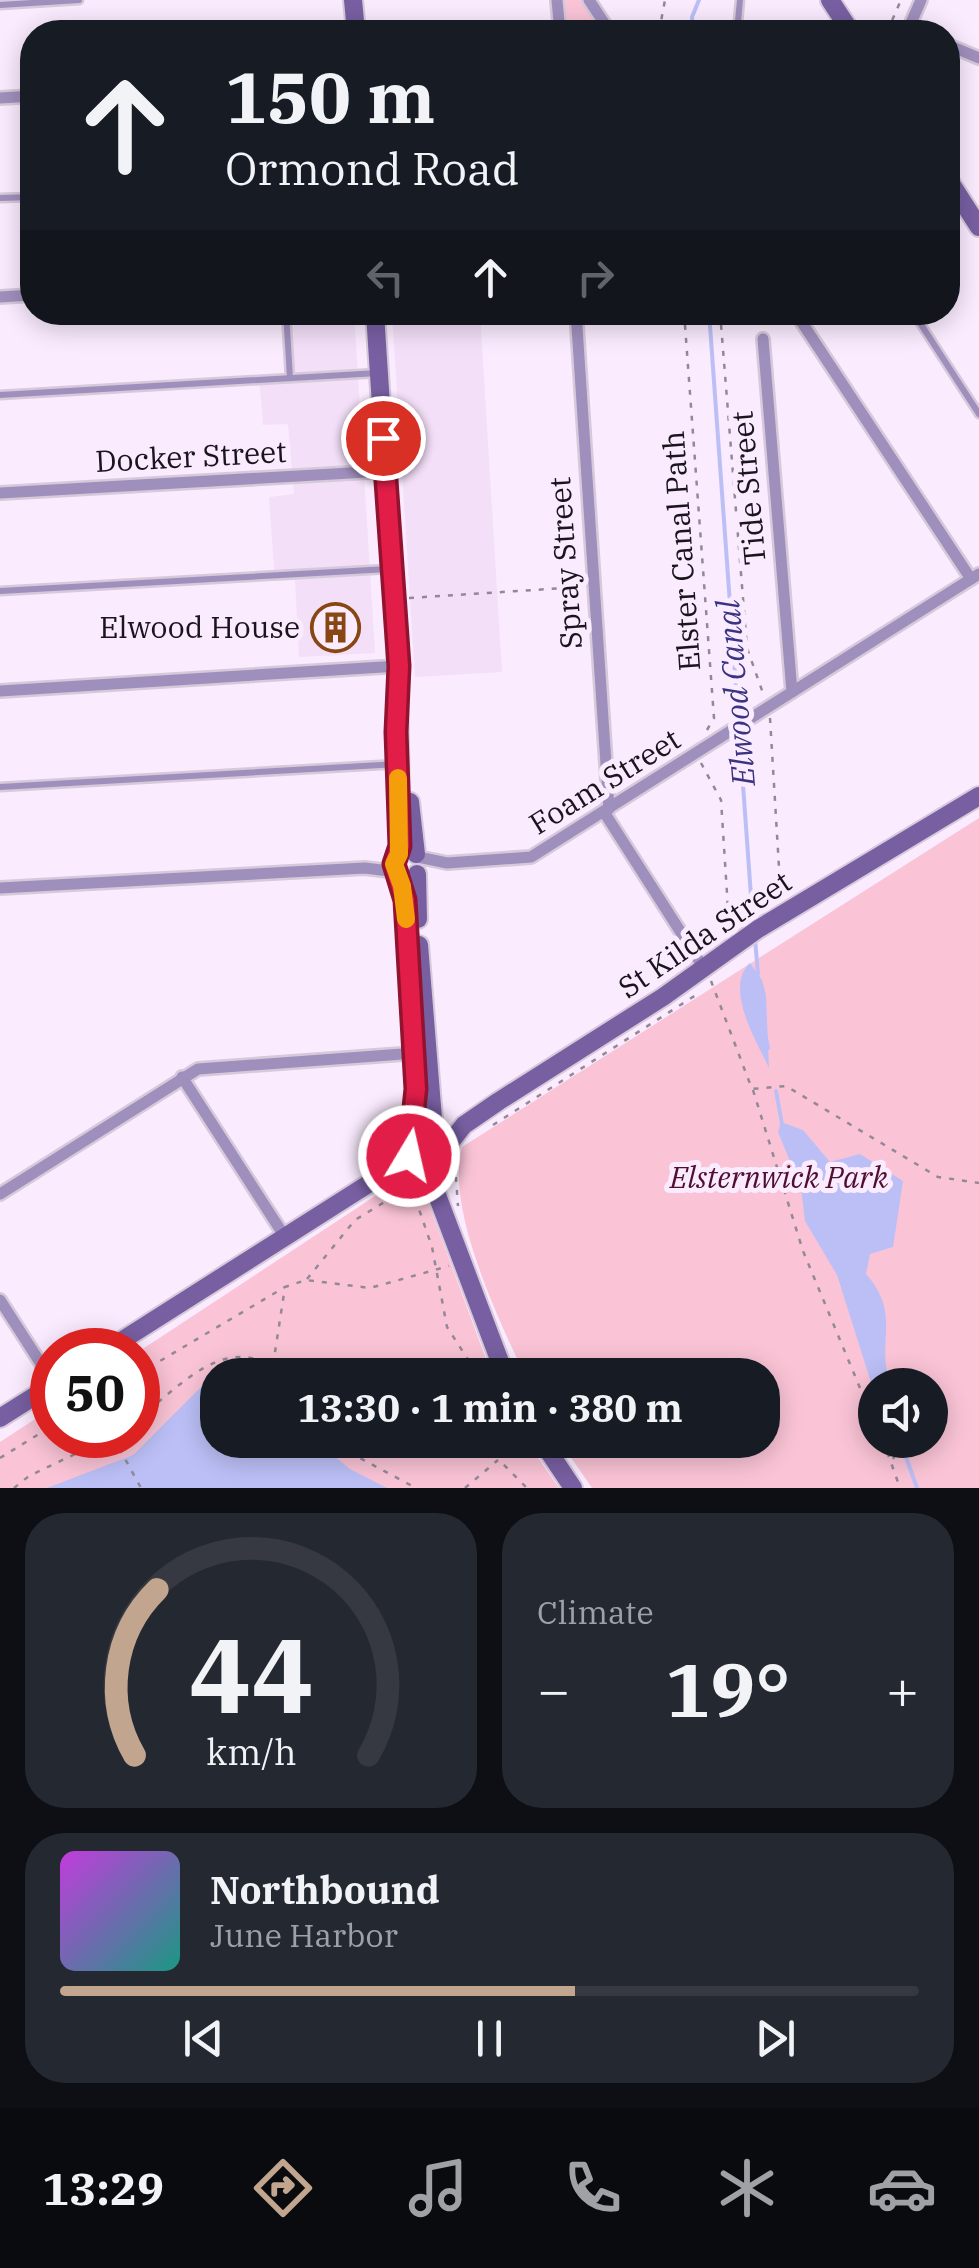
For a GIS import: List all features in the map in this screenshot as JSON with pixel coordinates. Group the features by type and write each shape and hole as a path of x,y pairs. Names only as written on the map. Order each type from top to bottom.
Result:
{"street":[{"path":"960,198 979,227"},
{"path":"377,325 399,666 408,864 405,900 419,1053 413,1154 437,1195 499,1358"},
{"name":"Spray Street","path":"577,325 606,811 703,958"},
{"path":"804,325 975,576"},
{"name":"Tide Street","path":"763,339 792,692"},
{"name":"Docker Street","path":"0,494 385,471"},
{"name":"Foam Street","path":"0,888 531,857 975,576"},
{"path":"0,691 399,666"},
{"name":"St Kilda Street","path":"442,1145 464,1125 703,958 730,947 979,796"},
{"path":"0,1194 182,1077 215,1065 419,1053"},
{"path":"419,1053 442,1145 437,1195"},
{"path":"182,1077 285,1236"},
{"path":"141,1328 413,1154 442,1145"},
{"path":"413,1154 442,1145"},
{"path":"0,1300 30,1348"},
{"path":"0,1418 30,1398"},
{"path":"552,1458 572,1488"}],"lane":[{"path":"0,4 79,0"},
{"path":"287,325 290,378"},
{"path":"921,325 979,414"},
{"path":"0,395 379,373"},
{"path":"0,591 392,569"},
{"path":"0,787 402,764"}],"path":[{"name":"Elster Canal Path","path":"685,325 714,718 702,751"},
{"path":"721,325 747,648 768,708 780,884 787,912"},
{"path":"395,599 592,586"},
{"path":"702,751 701,764 721,800 728,909 715,942 703,958 752,1089 804,1251 858,1383"},
{"path":"491,1126 696,996 692,987"},
{"path":"752,1089 780,1085 938,1177 979,1183"},
{"path":"442,1145 454,1171 458,1208"},
{"path":"306,1280 355,1220 410,1186"},
{"path":"160,1361 285,1286 306,1280 370,1288 437,1270 447,1327 467,1358"},
{"path":"274,1358 285,1286"},
{"path":"220,1358 254,1358"},
{"path":"160,1400 200,1369"},
{"path":"0,1458 30,1440"},
{"path":"13,1486 70,1458"},
{"path":"122,1458 141,1488"},
{"path":"360,1458 416,1488"},
{"path":"464,1488 500,1458 527,1488"},
{"path":"892,1460 900,1488"}],"shaded area":[{"path":"285,325 355,325 375,653 299,657 295,580 275,581 269,497 294,494 288,424 263,425 259,375 287,373"},
{"path":"393,325 481,325 502,672 415,677"}],"green space":[{"path":"565,0 582,0 595,20 566,20"},
{"name":"Elsternwick Park","path":"979,818 979,1488 592,1488 571,1458 780,1458 780,1358 517,1358 467,1231 459,1172 462,1147"},
{"path":"395,1183 426,1197 486,1358 200,1358 200,1458 538,1458 559,1488 0,1488 0,1442 30,1422 30,1458 160,1458 160,1338"}],"water":[{"path":"750,963 762,980 766,995 769,1068 741,1001 743,974"},
{"path":"781,1122 803,1130 830,1162 860,1154 903,1181 893,1247 870,1254 866,1274 877,1289 886,1317 887,1368 866,1368 837,1275 805,1221 801,1188 778,1132"},
{"path":"200,1388 200,1458 337,1458 387,1488 47,1488 125,1458 160,1458 160,1428"}],"waterway":[{"name":"Elwood Canal","path":"692,20 699,0"},
{"name":"Elwood Canal","path":"710,325 753,924"},
{"name":"Elwood Canal","path":"755,939 758,974"},
{"name":"Elwood Canal","path":"764,1028 768,1048"},
{"name":"Elwood Canal","path":"776,1091 782,1124"},
{"name":"Elwood Canal","path":"906,1458 917,1488"}],"slow traffic":[{"path":"398,778 399,854 394,864 402,886 406,919"}],"place":[{"name":"Elwood House","path":"335,628"}],"route":[{"path":"383,438 399,666 396,732 400,846 394,864 405,900 417,1110 414,1136 407,1147 409,1156"}]}
